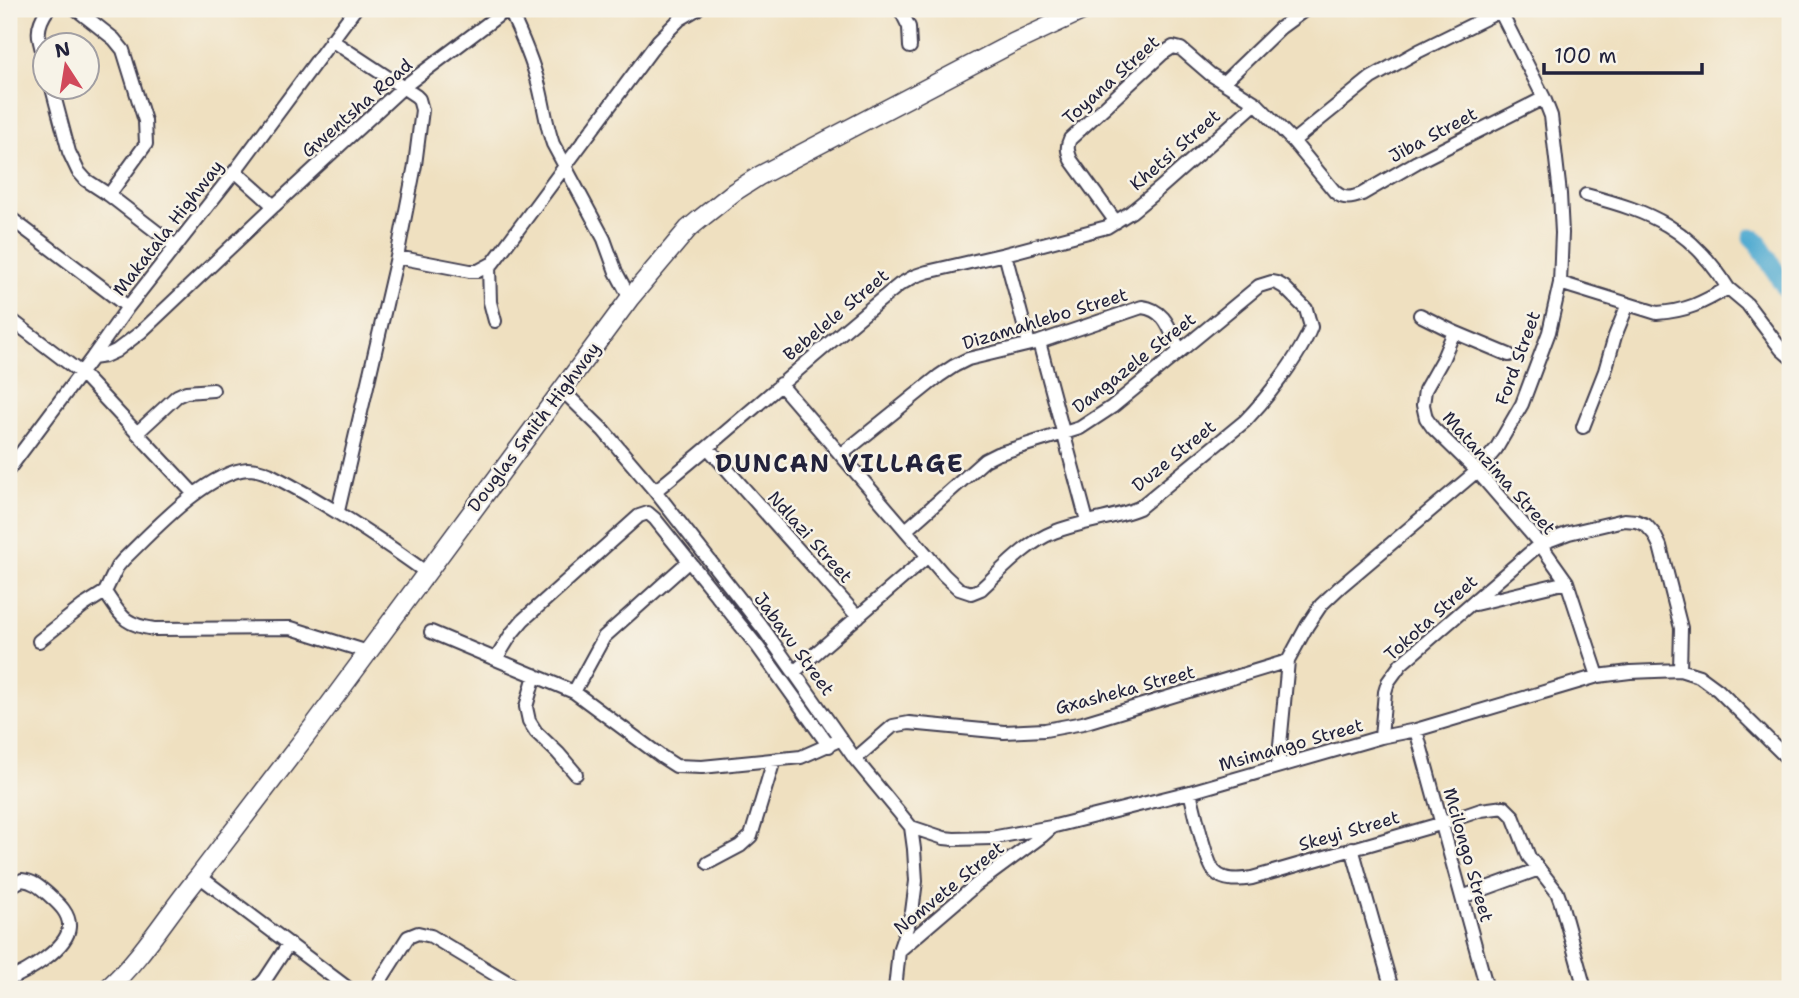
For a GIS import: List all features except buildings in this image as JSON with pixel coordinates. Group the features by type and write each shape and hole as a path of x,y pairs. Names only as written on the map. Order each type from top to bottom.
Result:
{"street":[{"path":"38,32 41,19 48,9"},
{"path":"76,9 114,39 123,50 145,121 146,144 109,195"},
{"name":"Makatala Highway","path":"9,468 355,9"},
{"path":"508,9 527,47 539,85 548,132 604,239 616,272 630,298"},
{"name":"Gwentsha Road","path":"92,358 116,351 141,332 402,88 508,9"},
{"path":"397,257 470,271 478,271 493,263 658,41 680,19 697,9"},
{"path":"900,9 909,27 910,47"},
{"name":"Douglas Smith Highway","path":"107,989 141,952 278,774 630,298 688,229 734,191 759,176 1013,43 1086,9"},
{"path":"1224,82 1280,28 1307,9"},
{"path":"1293,141 1371,78 1499,10"},
{"name":"Ford Street","path":"1278,766 1288,661 1307,626 1321,605 1477,471 1496,449 1522,404 1549,332 1560,283 1562,233 1558,164 1551,116 1499,10"},
{"path":"331,40 419,99 422,110 415,165 397,257 338,511"},
{"name":"Toyana Street","path":"1116,222 1071,160 1068,148 1070,139 1162,54 1173,47 1181,49 1210,74 1256,103 1293,141 1339,196"},
{"name":"Jiba Street","path":"1339,196 1353,198 1362,194 1417,162 1544,98"},
{"path":"56,102 73,163 86,180 175,246"},
{"name":"Khetsi Street","path":"1116,222 1159,189 1256,103"},
{"path":"235,171 274,206"},
{"path":"1586,195 1637,209 1672,227 1698,249 1728,288 1747,304 1790,357"},
{"path":"9,217 128,307"},
{"name":"Bebelele Street","path":"655,491 708,449 883,297 908,279 926,272 1086,233 1116,222"},
{"path":"1005,254 1064,433 1087,521"},
{"path":"489,266 490,302 495,321"},
{"name":"Dangazele Street","path":"906,530 985,460 1080,428 1092,421 1265,283 1277,283 1306,309"},
{"path":"1560,283 1657,313 1699,305 1728,288"},
{"path":"1583,427 1597,395 1628,304"},
{"name":"Dizamahlebo Street","path":"842,454 939,376 968,359 1034,343 1142,307 1160,313 1180,351"},
{"name":"Duze Street","path":"928,556 959,589 971,593 981,589 1045,536 1087,521 1139,508 1245,421 1257,408 1299,352 1311,327 1306,309"},
{"path":"1420,315 1509,355"},
{"path":"10,323 81,373 194,494"},
{"name":"Matanzima Street","path":"1454,332 1425,390 1424,412 1433,428 1477,471 1540,544 1567,582 1598,676"},
{"path":"780,384 928,556 794,672"},
{"path":"137,433 177,396 186,392 213,390"},
{"name":"Jabavu Street","path":"562,390 604,431 655,491 765,631 855,759 911,827"},
{"name":"Ndlazi Street","path":"708,449 858,617"},
{"path":"40,641 105,592 124,559 194,494 209,483 245,469 257,470 286,483 338,511 427,573"},
{"path":"496,659 523,620 639,516 651,514 758,647 829,746"},
{"path":"1540,544 1569,533 1624,520 1646,525 1660,546 1681,628 1680,670 1699,676 1718,690 1790,761"},
{"name":"Tokota Street","path":"1381,737 1385,692 1388,682 1401,664 1540,544"},
{"path":"574,692 604,637 689,561"},
{"path":"1471,605 1567,582"},
{"path":"105,592 121,616 136,626 154,629 291,628 368,652"},
{"path":"431,632 574,692 676,766 702,768 801,757 841,738"},
{"name":"Gxasheka Street","path":"855,759 893,726 900,724 1004,732 1045,730 1083,723 1288,661"},
{"name":"Msimango Street","path":"911,827 954,839 991,838 1051,827 1190,792 1381,737 1416,730 1598,676 1680,670"},
{"path":"535,675 526,707 529,721 541,738 576,774"},
{"name":"Mcilongo Street","path":"1416,730 1487,989"},
{"path":"708,863 740,846 751,836 774,760"},
{"name":"Skeyi Street","path":"1190,792 1210,866 1218,876 1228,879 1252,878 1481,810 1504,807 1513,816 1529,857 1539,869"},
{"path":"899,951 912,912 916,881 911,827"},
{"name":"Nomvete Street","path":"895,989 899,951 976,884 1051,827"},
{"path":"1352,848 1392,989"},
{"path":"1462,897 1539,869 1557,891 1585,989"},
{"path":"199,876 349,989"},
{"path":"9,887 22,880 34,883 60,906 70,925 65,939 56,948 27,972 9,979"},
{"path":"375,989 408,937 418,933 431,936 519,989"},
{"path":"256,989 288,945"}],"waterway":[{"path":"1752,237 1790,295"}],"district":[{"name":"DUNCAN VILLAGE","path":"840,464"}]}
